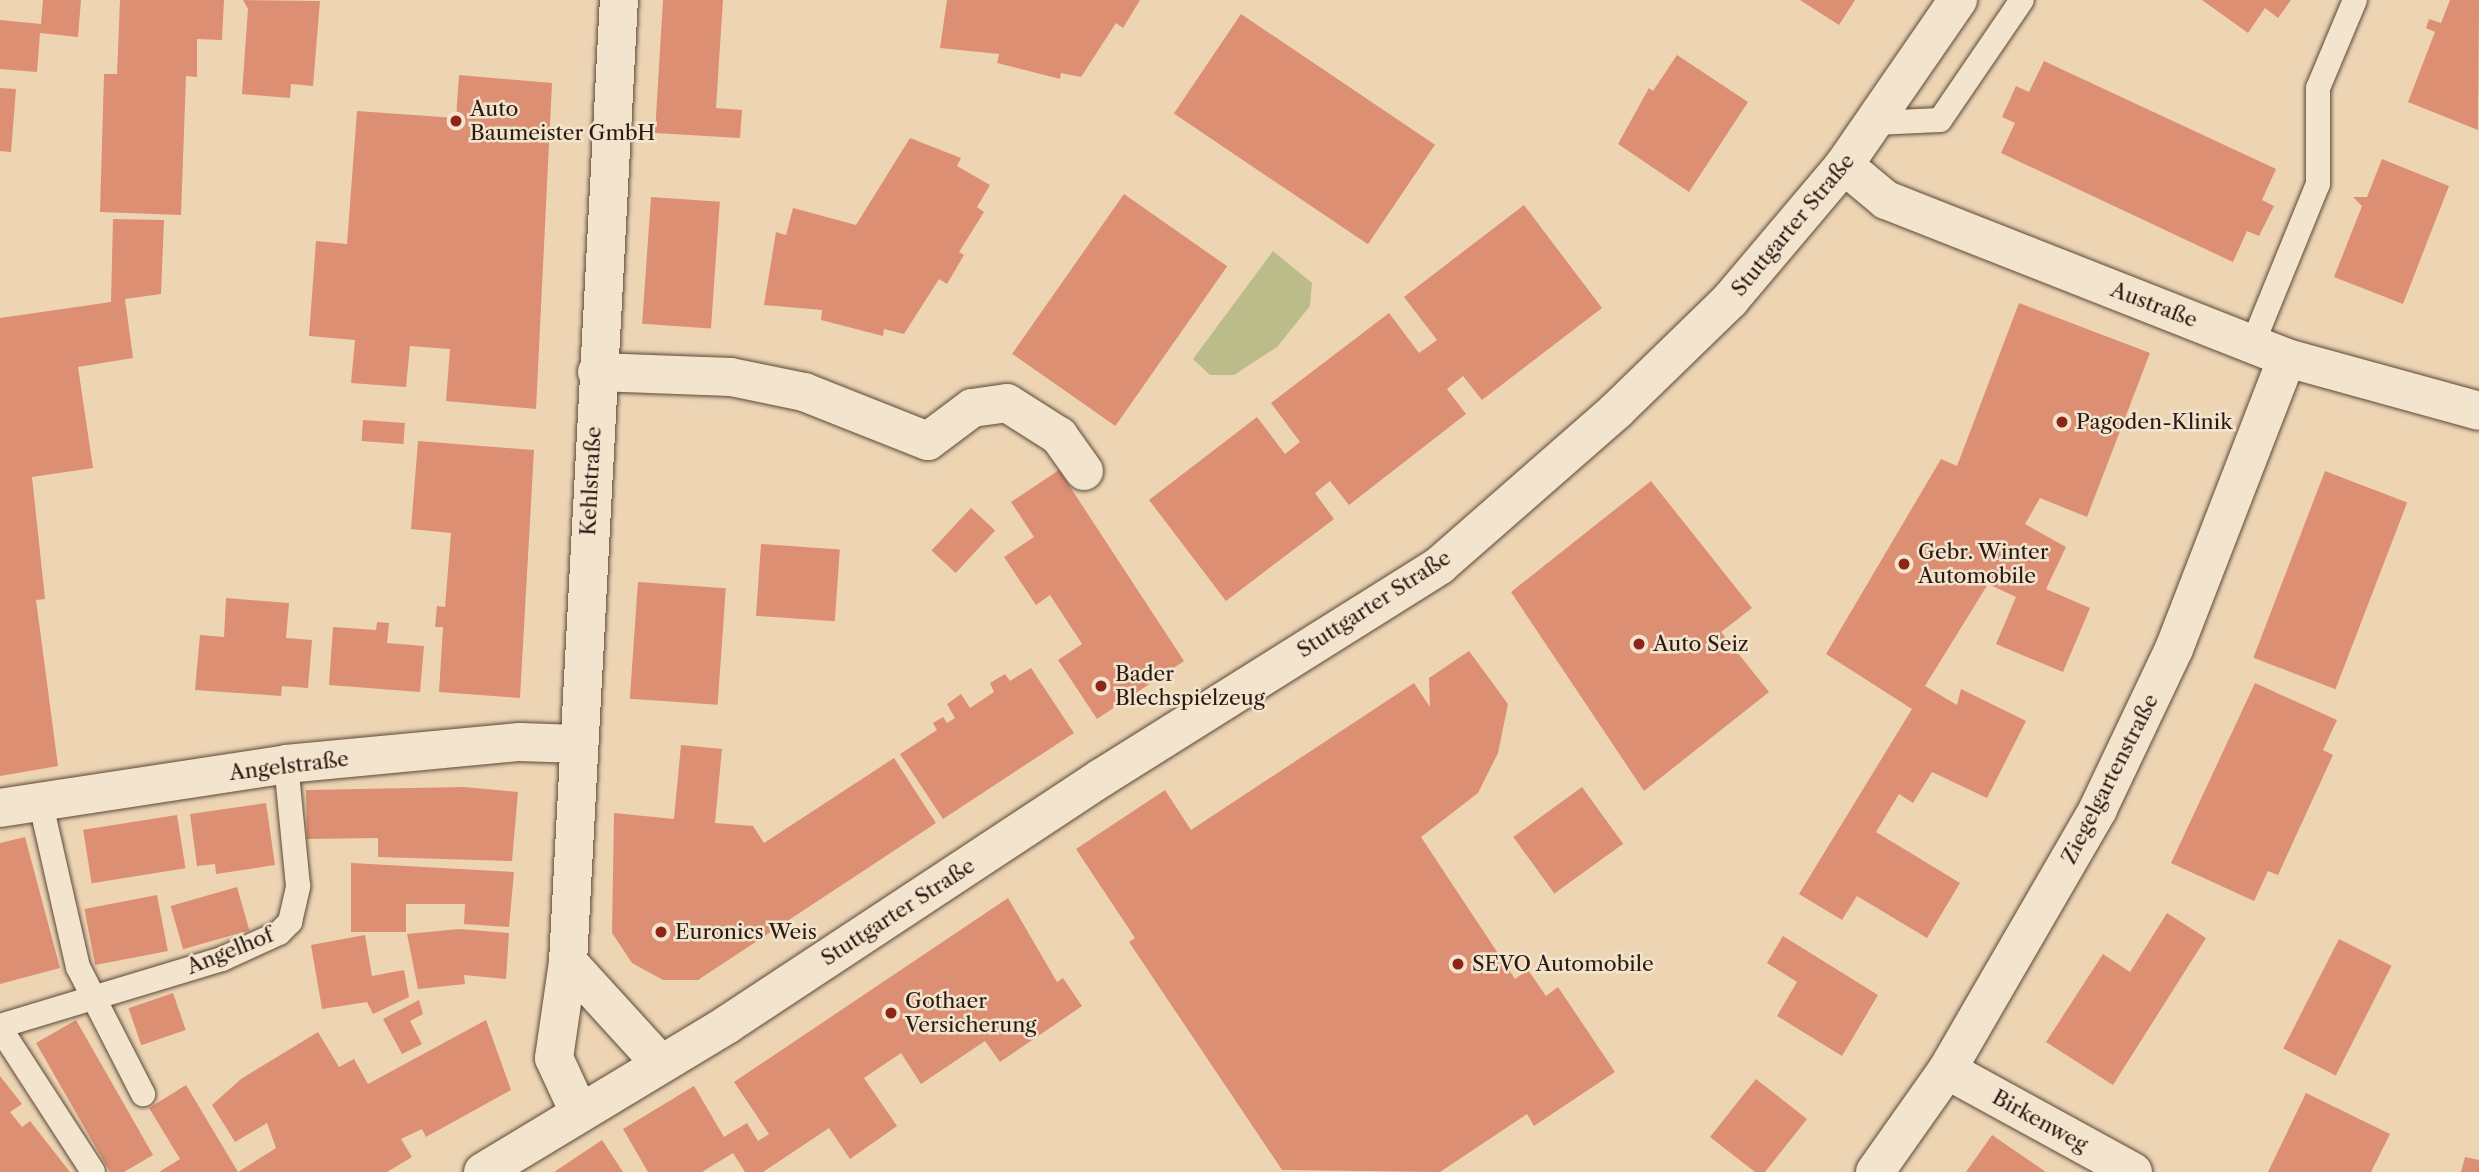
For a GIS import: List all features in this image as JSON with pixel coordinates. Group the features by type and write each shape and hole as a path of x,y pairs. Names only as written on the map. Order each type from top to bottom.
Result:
{"street":[{"name":"Kehlstraße","path":"578,1110 554,1058 568,962 618,0"},
{"name":"Stuttgarter Straße","path":"483,1172 578,1110 660,1063 1440,565 1617,411 1730,300 1844,165 1958,0"},
{"name":"Austraße","path":"1844,165 1886,200 2287,358 2479,411"},
{"name":"Ziegelgartenstraße","path":"1875,1172 1947,1070 2110,784 2174,649 2287,358"},
{"path":"597,372 731,377 804,392 928,441 972,408 1007,403 1059,436 1084,471"},
{"name":"Angelstraße","path":"0,808 286,764 520,742 579,744"},
{"path":"568,962 660,1063"},
{"name":"Birkenweg","path":"1947,1070 2133,1172"}],"lane":[{"path":"1875,123 1940,120 2022,0"},
{"path":"2253,343 2318,184 2318,88 2356,0"},
{"name":"Angelhof","path":"93,1172 0,1027 222,959 290,922 298,886 286,764"},
{"path":"40,800 78,967 96,997 144,1094"}],"green space":[{"path":"1273,251 1312,283 1310,306 1277,347 1234,375 1210,375 1193,359"}],"building":[{"path":"43,0 81,0 78,37 40,33 37,72 0,69 0,20 41,24"},
{"path":"120,0 224,0 222,40 197,39 197,77 186,76 181,215 100,212 104,74 117,74"},
{"path":"243,0 320,1 313,86 291,84 290,98 242,94 248,9"},
{"path":"663,0 723,0 716,108 742,110 740,138 655,133"},
{"path":"947,0 1140,0 1123,28 1116,23 1081,77 1061,73 1060,79 997,63 999,54 940,48"},
{"path":"1800,0 1855,0 1839,25"},
{"path":"2202,0 2291,0 2278,18 2265,8 2248,33"},
{"path":"2450,0 2479,0 2478,130 2408,102 2435,32 2426,28 2429,19 2441,23"},
{"path":"1241,14 1435,145 1368,244 1174,113"},
{"path":"1677,55 1748,102 1689,192 1618,144 1649,88 1653,91"},
{"path":"2044,61 2276,169 2262,200 2274,206 2259,236 2247,231 2233,262 2001,153 2015,123 2002,117 2016,86 2029,92"},
{"path":"459,75 552,83 536,409 446,401 450,349 410,346 406,387 351,383 355,340 309,336 316,241 347,244 357,111 456,118"},
{"path":"0,88 16,89 11,152 0,151"},
{"path":"910,138 961,158 957,166 990,185 977,207 984,212 959,252 964,255 947,284 939,279 904,334 884,329 883,336 821,320 822,310 764,305 776,232 786,235 793,208 856,225"},
{"path":"2382,159 2449,186 2403,304 2334,277 2362,206 2353,197 2367,197"},
{"path":"1124,194 1227,266 1115,426 1012,354"},
{"path":"651,197 720,202 711,329 642,324"},
{"path":"1524,205 1602,308 1482,400 1463,376 1447,389 1466,414 1349,505 1330,481 1315,493 1334,519 1226,601 1149,500 1257,417 1285,454 1300,442 1271,403 1389,313 1419,353 1437,340 1404,297"},
{"path":"113,219 164,220 161,294 125,299 133,358 78,367 93,468 32,477 45,599 36,600 58,766 0,776 0,318 111,302"},
{"path":"2019,303 2150,353 2087,517 2040,498 2025,524 2066,547 2046,589 2090,608 2063,672 1996,644 2016,597 1988,584 1925,686 1957,705 1961,689 2026,721 1987,798 1932,772 1913,803 1899,794 1876,832 1960,883 1927,938 1857,896 1842,920 1799,894 1912,709 1826,654 1941,459 1957,466"},
{"path":"363,420 405,423 403,444 362,441"},
{"path":"418,441 534,450 520,698 439,692 443,627 435,627 437,606 445,607 451,533 411,529"},
{"path":"1059,470 1184,661 1097,719 1058,660 1082,644 1050,595 1036,605 1004,557 1034,537 1011,502"},
{"path":"2325,471 2407,503 2335,689 2253,658"},
{"name":"Auto Seiz","path":"1651,481 1752,608 1721,632 1769,692 1644,791 1511,592"},
{"path":"971,508 995,531 956,573 931,550"},
{"path":"761,544 840,550 835,621 756,616"},
{"path":"638,582 726,588 718,705 630,699"},
{"path":"226,598 289,603 286,638 312,640 308,688 282,686 281,696 195,690 200,635 224,637"},
{"path":"377,622 389,623 387,643 424,646 420,692 329,685 333,627 376,630"},
{"path":"1469,651 1508,704 1498,753 1478,793 1421,837 1515,979 1528,970 1546,996 1558,987 1615,1072 1534,1126 1527,1114 1440,1172 1282,1170 1129,942 1135,938 1076,849 1165,790 1191,830 1414,683 1430,707 1429,678"},
{"path":"1031,668 1074,733 943,819 900,754 937,730 933,723 943,717 947,723 955,718 947,704 961,694 970,708 994,692 990,683 1005,674 1010,681"},
{"path":"2255,683 2337,720 2323,750 2333,755 2278,875 2268,871 2254,901 2171,863"},
{"path":"681,745 722,749 715,823 753,826 764,843 894,758 936,823 698,980 663,980 632,963 612,933 614,813 674,819"},
{"path":"464,787 518,792 512,861 378,857 378,838 307,839 306,790"},
{"path":"1582,787 1623,844 1554,894 1513,837"},
{"path":"266,803 275,865 216,874 215,864 197,866 190,814"},
{"path":"177,815 185,868 92,883 83,830"},
{"path":"25,837 60,968 0,984 0,843"},
{"path":"351,863 514,872 509,927 464,924 465,904 406,904 406,932 351,932"},
{"path":"237,887 249,930 183,949 171,906"},
{"path":"157,895 168,951 95,965 84,909"},
{"path":"1008,898 1057,982 1063,978 1082,1006 1000,1062 985,1041 921,1084 901,1053 864,1078 897,1126 850,1159 829,1128 763,1172 745,1172 733,1153 702,1172 648,1172 623,1129 694,1086 724,1137 747,1123 758,1141 769,1134 734,1082"},
{"path":"2167,913 2206,938 2113,1085 2046,1042 2103,954 2130,972"},
{"path":"459,929 509,933 506,979 464,975 465,984 418,989 407,934"},
{"path":"365,935 372,976 404,970 409,997 373,1014 367,1002 322,1009 311,945"},
{"path":"1783,936 1878,995 1842,1056 1777,1016 1797,982 1767,963"},
{"path":"2339,939 2392,966 2336,1075 2283,1049"},
{"path":"173,993 186,1030 141,1045 129,1008"},
{"path":"419,1000 423,1014 410,1021 422,1044 402,1054 383,1019"},
{"path":"76,1020 153,1155 124,1172 110,1172 36,1043"},
{"path":"486,1020 511,1090 426,1137 422,1129 401,1139 412,1157 387,1172 238,1172 276,1148 267,1123 235,1142 212,1105 241,1079 318,1032 339,1067 354,1059 368,1084"},
{"path":"0,1076 22,1104 10,1112 22,1127 30,1121 70,1172 0,1172"},
{"path":"1756,1079 1807,1119 1765,1172 1755,1172 1710,1137"},
{"path":"186,1085 238,1172 159,1172 180,1159 149,1108"},
{"path":"2306,1093 2390,1134 2371,1172 2268,1172"},
{"path":"1992,1135 2046,1172 1966,1172"},
{"path":"602,1140 623,1172 554,1172"},
{"path":"2465,1157 2479,1160 2479,1172 2461,1172"}],"place":[{"name":"Auto Baumeister GmbH","path":"456,121"},
{"name":"Pagoden-Klinik","path":"2062,422"},
{"name":"Gebr. Winter Automobile","path":"1904,564"},
{"name":"Auto Seiz","path":"1639,644"},
{"name":"Bader Blechspielzeug","path":"1101,686"},
{"name":"Euronics Weis","path":"661,932"},
{"name":"SEVO Automobile","path":"1458,964"},
{"name":"Gothaer Versicherung","path":"891,1013"}]}
